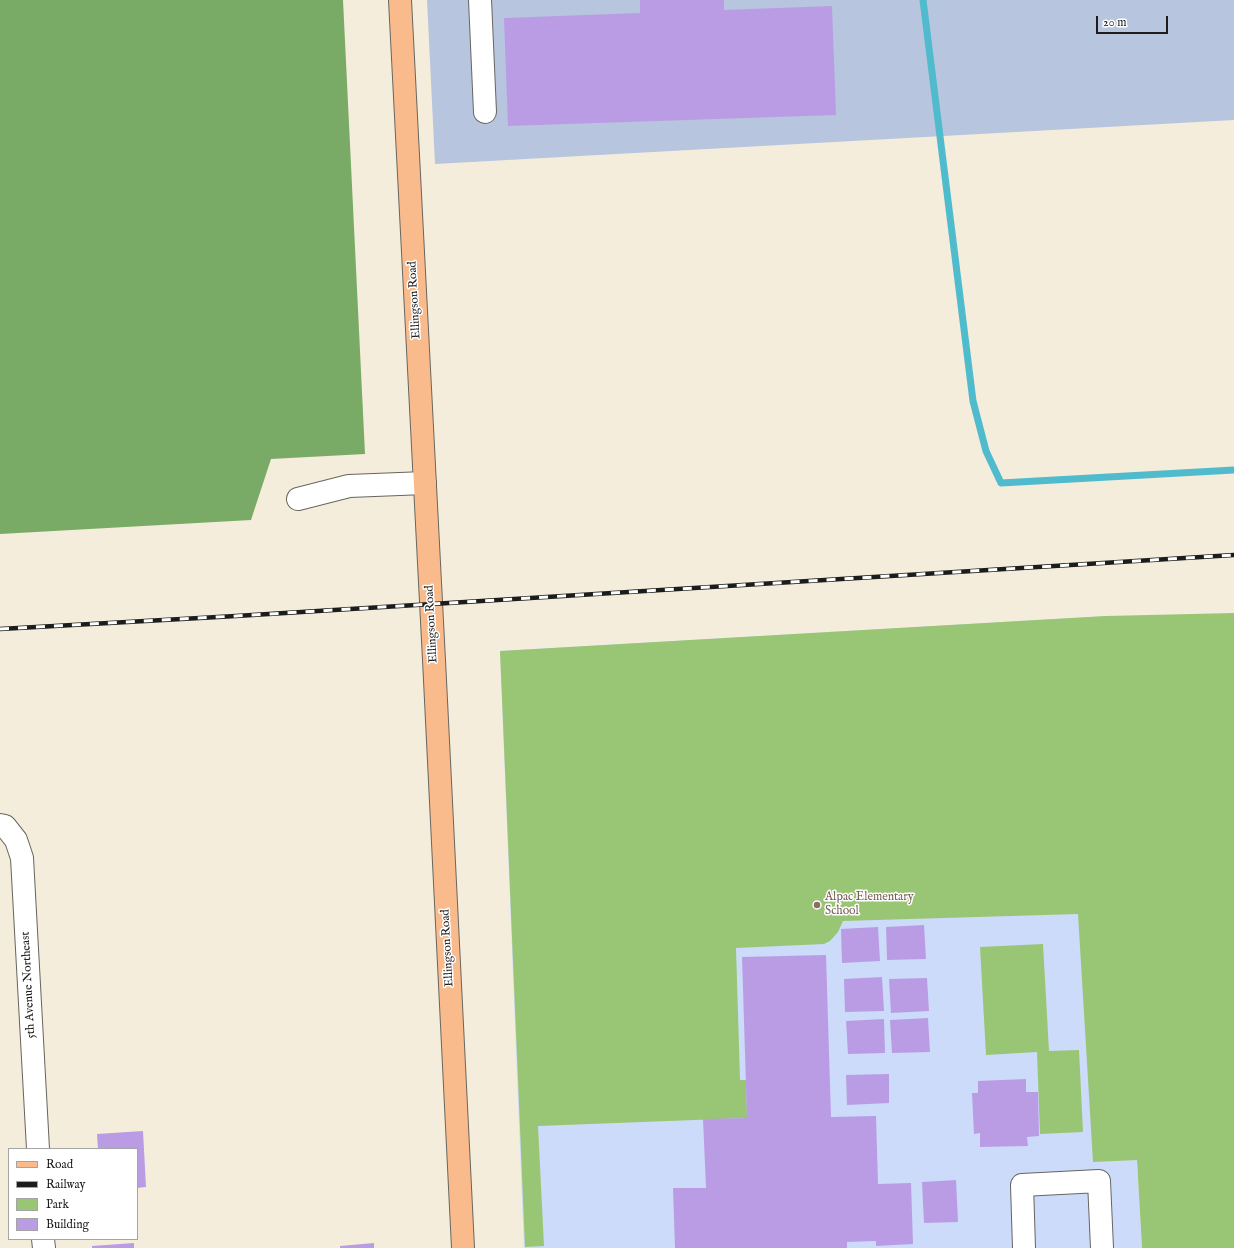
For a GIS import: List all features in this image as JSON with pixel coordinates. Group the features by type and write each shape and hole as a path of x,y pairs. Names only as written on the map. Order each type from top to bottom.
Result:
{"main road":[{"name":"Ellingson Road","path":"400,0 463,1248"}],"street":[{"path":"480,0 485,112"},
{"path":"298,499 348,486 424,483"},
{"name":"5th Avenue Northeast","path":"2,826 16,840 22,858 38,1148"},
{"path":"1024,1248 1022,1185 1099,1181 1102,1248"}],"shaded area":[{"path":"427,0 1234,0 1234,120 435,164"},
{"name":"Alpac Elementary School","path":"1106,616 1142,1248 524,1248 500,651"}],"green space":[{"path":"0,0 343,0 365,454 271,459 251,520 0,534"},
{"name":"Alpac Elementary School","path":"1234,613 1234,1248 1142,1248 1137,1160 1093,1162 1078,914 843,921 838,932 830,941 824,944 736,948 740,1080 746,1080 747,1118 538,1126 544,1246 525,1247 500,651 1106,616"},
{"path":"1043,944 1049,1051 1079,1050 1083,1132 1040,1134 1037,1052 986,1055 980,947"}],"building":[{"path":"640,0 724,0 724,10 832,6 836,115 508,126 504,18 640,13"},
{"path":"924,925 926,959 887,960 886,927"},
{"path":"878,927 880,961 842,963 841,929"},
{"path":"826,955 831,1117 876,1116 878,1184 911,1183 913,1244 876,1246 876,1241 847,1242 847,1248 675,1248 673,1188 706,1188 703,1119 747,1118 742,957"},
{"path":"882,977 884,1011 845,1012 844,979"},
{"path":"927,978 929,1011 891,1013 889,979"},
{"path":"928,1018 930,1052 892,1053 890,1020"},
{"path":"884,1019 885,1053 848,1054 846,1021"},
{"path":"889,1074 889,1103 847,1105 846,1075"},
{"path":"1026,1079 1026,1092 1038,1092 1039,1136 1027,1137 1028,1146 980,1147 980,1133 974,1134 972,1093 978,1093 978,1081"},
{"path":"143,1131 146,1187 138,1188 138,1148 98,1148 97,1134"},
{"path":"956,1180 958,1222 924,1223 922,1182"},
{"path":"134,1243 134,1248 92,1248 92,1246"},
{"path":"374,1243 374,1248 340,1248 340,1246"}],"waterway":[{"path":"923,0 973,401 986,451 1001,483 1234,470"}],"railway":[{"path":"0,629 1234,555"}],"place":[{"name":"Alpac Elementary School","path":"817,905"}]}
